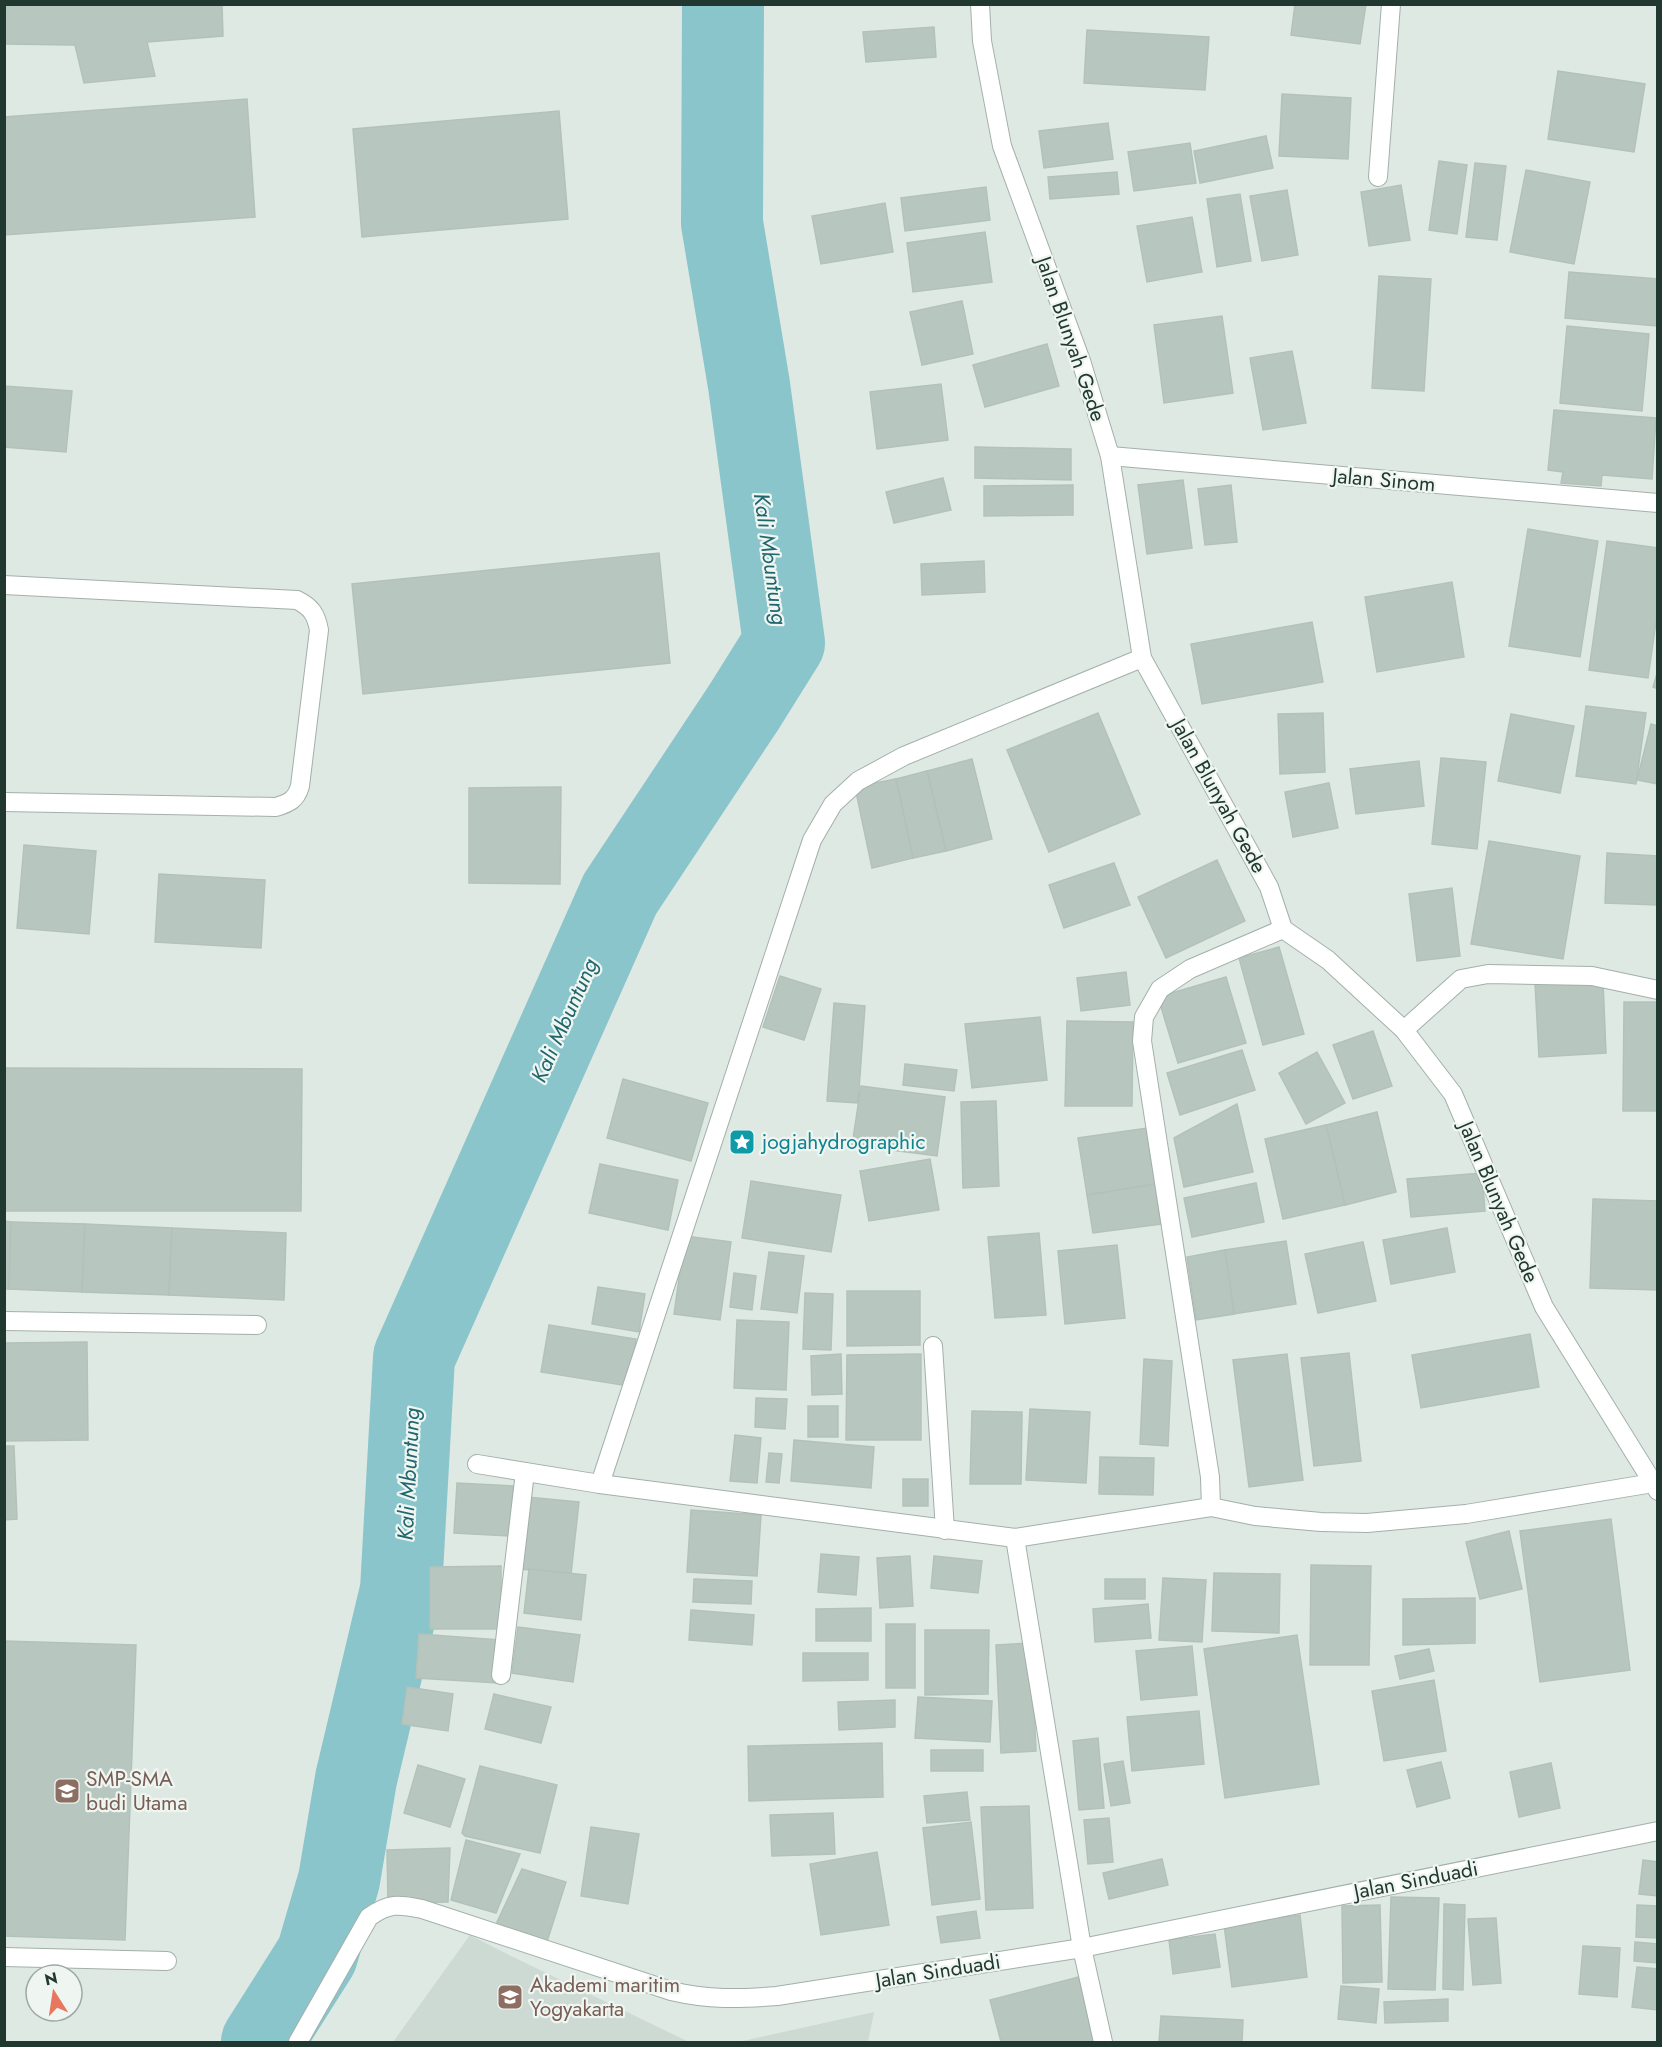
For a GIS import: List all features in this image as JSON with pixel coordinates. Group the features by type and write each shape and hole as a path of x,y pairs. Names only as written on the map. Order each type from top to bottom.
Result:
{"street":[{"name":"Jalan Blunyah Gede","path":"981,4 982,41 1002,146 1081,361 1110,456 1142,658 1269,887 1283,929 1328,960 1404,1030 1453,1094 1544,1307 1655,1487"},
{"path":"1378,177 1391,4"},
{"name":"Jalan Sinom","path":"1110,456 1658,503"},
{"path":"4,585 297,600 309,606 317,618 319,630 300,786 297,796 289,803 276,807 4,802"},
{"path":"600,1484 812,840 833,804 858,780 904,756 1142,658"},
{"path":"1211,1507 1210,1478 1142,1041 1144,1017 1160,989 1190,969 1283,929"},
{"path":"1404,1030 1461,979 1488,974 1592,976 1658,990"},
{"path":"4,1321 257,1325"},
{"path":"933,1346 945,1530"},
{"path":"477,1464 600,1484 1015,1538 1211,1507 1255,1516 1321,1522 1367,1523 1466,1514 1655,1487"},
{"path":"501,1675 525,1472"},
{"path":"1015,1538 1082,1948 1103,2043"},
{"name":"Jalan Sinduadi","path":"297,2043 369,1917 384,1907 402,1905 433,1913 671,1991 699,1998 740,1999 777,1996 1082,1948 1658,1831"},
{"path":"4,1957 167,1961"}],"shaded area":[{"name":"Akademi maritim Yogyakarta","path":"470,1935 501,1951 689,2042 393,2042"},
{"name":"Akademi maritim Yogyakarta","path":"874,2012 868,2042 738,2042"}],"building":[{"path":"4,4 222,4 223,36 147,42 155,76 84,83 75,45 4,44"},
{"path":"1295,4 1366,4 1360,44 1291,35"},
{"path":"934,27 936,57 866,62 863,32"},
{"path":"1087,30 1209,37 1205,90 1084,83"},
{"path":"1558,71 1645,84 1634,152 1548,139"},
{"path":"1282,94 1351,98 1348,159 1279,156"},
{"path":"247,99 255,217 4,235 4,117"},
{"path":"559,111 568,219 362,237 353,129"},
{"path":"1108,123 1113,159 1044,168 1039,131"},
{"path":"1266,136 1273,168 1200,183 1194,151"},
{"path":"1190,143 1196,183 1134,191 1128,152"},
{"path":"1439,161 1467,165 1457,234 1429,230"},
{"path":"1475,163 1506,166 1497,240 1466,237"},
{"path":"1526,170 1590,182 1574,264 1510,252"},
{"path":"1117,172 1119,194 1050,199 1048,177"},
{"path":"1401,185 1410,240 1369,246 1361,192"},
{"path":"986,187 990,220 905,231 901,198"},
{"path":"1287,190 1298,255 1262,261 1250,196"},
{"path":"1240,194 1251,261 1217,267 1207,199"},
{"path":"885,203 893,252 821,264 812,216"},
{"path":"1192,217 1202,272 1147,282 1137,226"},
{"path":"985,232 992,282 913,292 907,243"},
{"path":"1569,272 1658,279 1657,326 1565,318"},
{"path":"1379,276 1431,279 1424,391 1372,388"},
{"path":"962,301 973,354 922,365 910,312"},
{"path":"1222,316 1233,393 1164,403 1154,325"},
{"path":"1567,326 1649,334 1642,411 1560,403"},
{"path":"1047,344 1059,386 985,407 973,365"},
{"path":"1292,351 1306,423 1263,430 1250,358"},
{"path":"941,384 948,440 877,449 870,392"},
{"path":"4,386 72,391 66,452 4,447"},
{"path":"1554,410 1656,418 1652,479 1602,475 1601,486 1561,483 1563,472 1548,470"},
{"path":"975,447 1071,449 1071,480 975,478"},
{"path":"943,478 951,510 894,523 886,492"},
{"path":"1183,480 1192,548 1147,554 1138,485"},
{"path":"1073,485 1073,515 984,516 984,486"},
{"path":"1231,485 1237,542 1205,545 1198,489"},
{"path":"1528,529 1598,541 1580,657 1509,646"},
{"path":"1607,541 1658,548 1658,608 1648,678 1589,670"},
{"path":"659,553 670,663 363,694 352,584"},
{"path":"984,561 985,592 922,595 921,564"},
{"path":"1452,582 1464,657 1377,672 1365,597"},
{"path":"1312,622 1323,682 1202,704 1191,644"},
{"path":"1658,670 1658,689 1653,687"},
{"path":"1586,706 1646,713 1636,784 1576,776"},
{"path":"1098,713 1140,814 1049,852 1007,750"},
{"path":"1323,713 1325,772 1280,774 1278,714"},
{"path":"1511,714 1574,726 1560,793 1498,781"},
{"path":"1651,724 1658,726 1658,784 1637,780"},
{"path":"1441,758 1486,762 1477,849 1432,844"},
{"path":"972,759 992,839 946,851 927,771"},
{"path":"1419,761 1424,806 1356,814 1350,769"},
{"path":"927,771 946,851 913,858 896,779"},
{"path":"896,779 913,858 872,868 855,787"},
{"path":"1329,783 1338,828 1293,837 1285,792"},
{"path":"561,787 560,884 469,883 469,788"},
{"path":"1489,841 1580,856 1563,959 1471,944"},
{"path":"24,845 96,851 89,934 17,928"},
{"path":"1607,853 1658,856 1658,905 1605,903"},
{"path":"1217,860 1245,921 1166,958 1138,897"},
{"path":"1114,863 1130,905 1064,928 1049,885"},
{"path":"159,874 265,880 261,948 155,942"},
{"path":"1452,888 1460,956 1417,961 1409,894"},
{"path":"1279,947 1304,1034 1263,1045 1239,958"},
{"path":"1126,972 1130,1005 1081,1011 1077,978"},
{"path":"780,976 821,989 804,1040 763,1027"},
{"path":"1226,977 1246,1043 1178,1063 1158,997"},
{"path":"1603,981 1606,1053 1539,1057 1535,983"},
{"path":"1624,1002 1658,1002 1658,1111 1623,1111"},
{"path":"834,1003 865,1006 858,1103 827,1101"},
{"path":"1040,1017 1047,1080 972,1088 965,1024"},
{"path":"1067,1021 1133,1022 1132,1106 1065,1106"},
{"path":"1373,1031 1392,1086 1353,1099 1333,1045"},
{"path":"1242,1050 1255,1090 1180,1115 1167,1073"},
{"path":"1317,1052 1345,1103 1306,1124 1279,1073"},
{"path":"905,1064 957,1070 954,1091 903,1085"},
{"path":"4,1068 302,1069 301,1211 4,1211"},
{"path":"623,1079 708,1103 691,1161 607,1138"},
{"path":"861,1086 945,1097 937,1156 852,1145"},
{"path":"996,1101 999,1186 963,1188 961,1102"},
{"path":"1237,1104 1253,1172 1184,1187 1174,1138"},
{"path":"1377,1112 1396,1192 1345,1205 1326,1125"},
{"path":"1326,1125 1345,1205 1283,1219 1265,1139"},
{"path":"1147,1128 1155,1184 1087,1195 1078,1138"},
{"path":"930,1159 939,1210 869,1221 860,1171"},
{"path":"600,1164 678,1180 668,1230 589,1213"},
{"path":"1482,1173 1485,1211 1411,1217 1407,1179"},
{"path":"751,1181 841,1195 831,1252 742,1238"},
{"path":"1256,1183 1264,1222 1192,1237 1184,1198"},
{"path":"1155,1184 1161,1224 1093,1233 1087,1195"},
{"path":"1593,1199 1658,1201 1658,1290 1590,1288"},
{"path":"4,1221 11,1222 9,1289 4,1289"},
{"path":"11,1222 85,1224 82,1292 9,1289"},
{"path":"85,1224 172,1228 169,1295 82,1292"},
{"path":"172,1228 286,1233 284,1300 169,1295"},
{"path":"1447,1228 1455,1272 1391,1284 1383,1240"},
{"path":"1039,1233 1046,1315 995,1318 988,1237"},
{"path":"685,1236 731,1242 720,1320 674,1314"},
{"path":"1286,1241 1296,1304 1234,1314 1225,1250"},
{"path":"1363,1242 1376,1301 1318,1313 1305,1254"},
{"path":"1117,1245 1125,1318 1065,1324 1058,1251"},
{"path":"1225,1250 1234,1314 1196,1320 1187,1257"},
{"path":"769,1252 804,1256 797,1313 761,1309"},
{"path":"734,1273 756,1276 752,1310 730,1307"},
{"path":"598,1287 645,1294 639,1332 592,1324"},
{"path":"847,1291 920,1291 920,1345 847,1346"},
{"path":"805,1293 833,1294 831,1350 803,1349"},
{"path":"737,1320 789,1322 786,1390 734,1388"},
{"path":"549,1325 636,1339 628,1386 541,1372"},
{"path":"1530,1334 1539,1387 1421,1408 1412,1355"},
{"path":"87,1342 88,1440 4,1441 4,1343"},
{"path":"1349,1353 1361,1461 1314,1466 1301,1358"},
{"path":"841,1354 842,1394 812,1395 811,1356"},
{"path":"921,1354 921,1440 846,1440 847,1355"},
{"path":"1287,1354 1303,1480 1249,1487 1233,1360"},
{"path":"1144,1359 1172,1361 1168,1446 1140,1444"},
{"path":"756,1398 787,1399 785,1429 755,1427"},
{"path":"808,1406 838,1406 838,1437 808,1437"},
{"path":"1030,1409 1090,1412 1086,1483 1026,1480"},
{"path":"972,1411 1022,1412 1021,1484 970,1484"},
{"path":"735,1435 761,1438 757,1483 730,1481"},
{"path":"794,1440 874,1447 871,1488 791,1481"},
{"path":"4,1446 14,1446 17,1519 4,1520"},
{"path":"769,1453 782,1454 779,1483 766,1482"},
{"path":"1100,1457 1154,1458 1153,1495 1099,1494"},
{"path":"903,1479 928,1479 928,1506 903,1506"},
{"path":"457,1483 513,1486 510,1536 454,1533"},
{"path":"527,1497 579,1502 571,1574 520,1569"},
{"path":"691,1510 761,1515 757,1576 687,1572"},
{"path":"1611,1519 1630,1670 1540,1682 1520,1531"},
{"path":"1509,1531 1522,1589 1480,1599 1466,1542"},
{"path":"821,1554 859,1557 856,1595 818,1592"},
{"path":"910,1556 913,1606 880,1608 877,1558"},
{"path":"934,1556 982,1561 978,1593 931,1588"},
{"path":"1311,1565 1371,1566 1369,1665 1310,1665"},
{"path":"501,1566 501,1629 430,1629 430,1567"},
{"path":"529,1569 586,1575 581,1620 524,1613"},
{"path":"1214,1573 1280,1574 1279,1633 1212,1631"},
{"path":"1163,1578 1206,1580 1202,1642 1159,1640"},
{"path":"694,1579 752,1581 751,1604 693,1602"},
{"path":"1105,1579 1145,1579 1145,1599 1105,1599"},
{"path":"1475,1598 1475,1643 1403,1645 1403,1599"},
{"path":"1148,1604 1151,1638 1095,1642 1093,1609"},
{"path":"871,1608 871,1641 816,1641 816,1609"},
{"path":"691,1610 754,1615 752,1645 689,1640"},
{"path":"886,1624 915,1624 915,1688 886,1688"},
{"path":"518,1627 580,1635 573,1682 512,1673"},
{"path":"925,1630 989,1630 988,1694 925,1695"},
{"path":"419,1634 500,1640 498,1683 416,1678"},
{"path":"1297,1635 1319,1784 1225,1798 1204,1649"},
{"name":"SMP-SMA budi Utama","path":"4,1641 136,1645 125,1940 4,1936"},
{"path":"1031,1643 1036,1751 1001,1753 996,1645"},
{"path":"1192,1646 1197,1695 1141,1700 1136,1651"},
{"path":"1429,1649 1434,1671 1400,1679 1395,1656"},
{"path":"803,1653 868,1653 868,1680 803,1681"},
{"path":"1434,1680 1446,1751 1384,1761 1372,1691"},
{"path":"407,1687 453,1694 448,1731 402,1724"},
{"path":"494,1694 551,1707 541,1743 485,1729"},
{"path":"918,1697 992,1701 990,1742 915,1738"},
{"path":"895,1700 895,1727 839,1730 838,1702"},
{"path":"1199,1711 1204,1764 1132,1771 1127,1717"},
{"path":"1098,1738 1104,1808 1079,1810 1073,1741"},
{"path":"882,1743 883,1797 749,1801 748,1746"},
{"path":"931,1750 983,1750 983,1771 931,1771"},
{"path":"1123,1761 1130,1803 1111,1806 1104,1764"},
{"path":"1441,1762 1450,1798 1417,1807 1407,1770"},
{"path":"1551,1763 1560,1808 1519,1817 1510,1772"},
{"path":"418,1765 465,1779 450,1827 404,1813"},
{"path":"480,1766 557,1785 540,1853 465,1836 462,1833"},
{"path":"967,1792 970,1820 927,1823 924,1796"},
{"path":"1029,1806 1033,1908 986,1910 981,1807"},
{"path":"833,1813 835,1854 772,1856 770,1815"},
{"path":"1109,1818 1113,1862 1088,1864 1084,1820"},
{"path":"971,1822 980,1899 932,1905 923,1828"},
{"path":"591,1827 639,1834 628,1904 581,1896"},
{"path":"466,1840 520,1854 496,1913 451,1900"},
{"path":"450,1848 448,1902 388,1903 387,1850"},
{"path":"877,1852 889,1925 821,1935 810,1864"},
{"path":"1162,1859 1168,1885 1109,1899 1103,1873"},
{"path":"1643,1860 1658,1862 1658,1896 1639,1894"},
{"path":"522,1869 566,1882 545,1948 497,1928 497,1922"},
{"path":"1391,1897 1439,1898 1435,1990 1388,1989"},
{"path":"1444,1904 1465,1905 1463,1990 1443,1989"},
{"path":"1380,1905 1382,1982 1343,1983 1342,1906"},
{"path":"1637,1905 1658,1906 1658,1938 1636,1937"},
{"path":"976,1911 980,1938 941,1943 937,1917"},
{"path":"1300,1915 1307,1977 1232,1987 1224,1925"},
{"path":"1496,1918 1501,1983 1473,1985 1468,1919"},
{"path":"1215,1934 1220,1967 1173,1974 1169,1940"},
{"path":"1635,1942 1658,1944 1658,1963 1634,1961"},
{"path":"1583,1946 1620,1948 1617,1997 1579,1994"},
{"path":"1637,1967 1658,1969 1658,2010 1632,2007"},
{"path":"1079,1977 1096,2042 1001,2042 990,2000"},
{"path":"1341,1986 1379,1989 1376,2023 1338,2019"},
{"path":"1448,1999 1448,2021 1385,2023 1384,2002"},
{"path":"1161,2016 1243,2020 1242,2042 1159,2042"}],"waterway":[{"name":"Kali Mbuntung","path":"262,2042 317,1955 339,1880 356,1779 401,1590 414,1357 620,894 784,643 749,385 722,223 723,4"}],"place":[{"name":"jogjahydrographic","path":"742,1142"},
{"name":"SMP-SMA budi Utama","path":"67,1791"},
{"name":"Akademi maritim Yogyakarta","path":"510,1997"}]}
